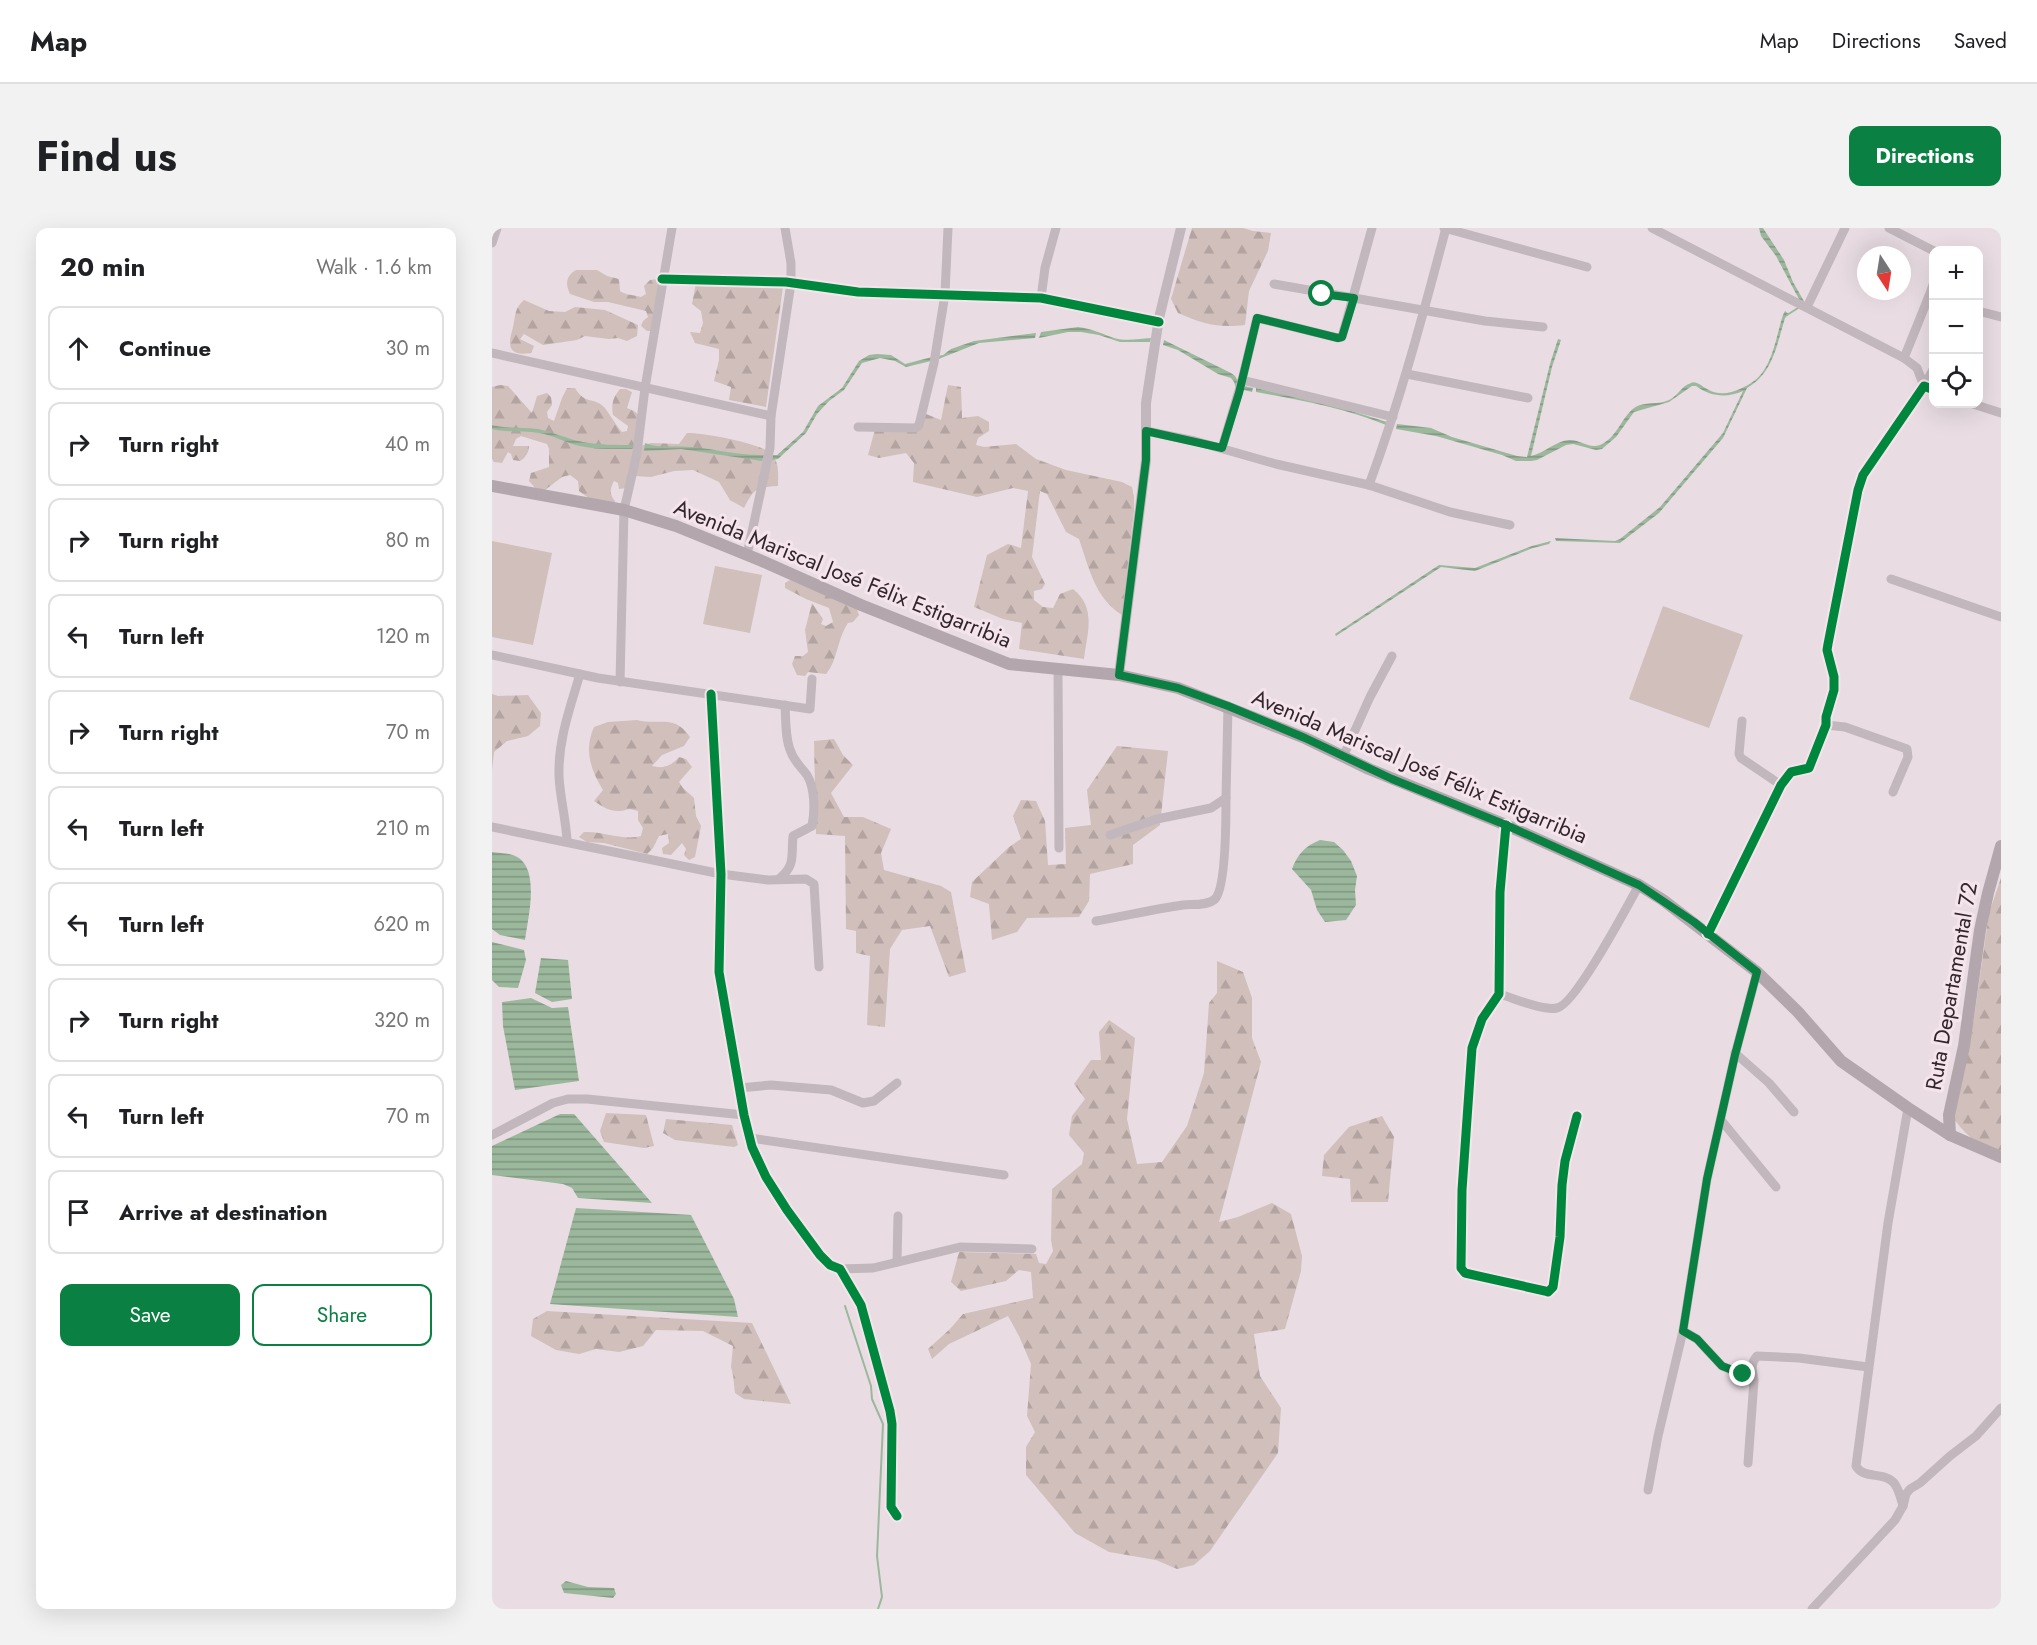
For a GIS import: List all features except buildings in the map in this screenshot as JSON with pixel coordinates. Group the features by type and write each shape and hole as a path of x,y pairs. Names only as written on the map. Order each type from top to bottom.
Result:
{"main road":[{"name":"Avenida Mariscal José Félix Estigarribia","path":"492,486 624,510 676,526 861,605 1009,664 1119,675 1178,688 1305,738 1343,757 1506,825 1639,885 1663,900 1757,972 1798,1012 1841,1061 1950,1135 2001,1157"},
{"name":"Ruta Departamental 72","path":"1950,1135 1949,1115 1964,1046 1980,930 2001,846"}],"street":[{"path":"492,243 496,228"},
{"path":"620,682 624,510 637,453 645,388 672,228"},
{"path":"747,555 770,448 771,416 791,283 791,263 785,228"},
{"path":"858,427 918,427 934,363 945,294 948,228"},
{"path":"1041,298 1045,268 1056,228"},
{"path":"1119,675 1146,460 1146,404 1159,322 1181,228"},
{"path":"1222,448 1257,318 1338,338 1342,337 1372,228"},
{"path":"1369,485 1407,374 1445,228 1587,267"},
{"path":"1652,228 1904,358 1917,368 1929,388 1868,466 1858,490 1827,650 1834,678 1834,690 1826,725 1809,768 1791,772 1781,784 1708,934"},
{"path":"1804,305 1845,228"},
{"path":"1889,228 1929,248"},
{"path":"662,279 791,283 858,292 1041,298 1159,322"},
{"path":"1274,284 1485,321 1543,327"},
{"path":"1904,358 1930,300"},
{"path":"1983,312 2001,317"},
{"path":"492,353 771,416"},
{"path":"1407,374 1528,398"},
{"path":"1240,386 1392,422"},
{"path":"1983,407 2001,413"},
{"path":"1146,431 1369,485 1450,512 1510,525"},
{"path":"1891,579 2001,617"},
{"path":"492,655 620,682 810,710 812,679"},
{"path":"1343,757 1370,697 1392,656"},
{"path":"1058,669 1059,848"},
{"path":"567,842 559,777 561,743 580,674"},
{"path":"711,694 720,874 719,972 744,1115 750,1138 766,1177 820,1255 830,1265 840,1269 873,1268 960,1247 1032,1249"},
{"path":"779,879 788,871 793,859 793,836 812,826 813,820 811,786 807,775 796,763 790,750 785,705"},
{"path":"1096,921 1183,905 1209,903 1215,900 1219,891 1225,838 1228,706"},
{"path":"1742,721 1739,754 1741,758 1781,784"},
{"path":"1826,725 1845,727 1907,749 1908,757 1893,792"},
{"path":"1110,835 1157,819 1211,808 1226,798"},
{"path":"1506,825 1500,892 1499,994 1482,1019 1472,1048 1462,1190 1461,1268 1465,1273 1548,1292 1553,1287 1560,1237 1563,1177 1577,1116"},
{"path":"492,827 720,874 752,879 806,879 814,884 819,967"},
{"path":"1499,994 1546,1008 1563,1006 1615,930 1639,885"},
{"path":"1648,1490 1658,1436 1683,1331 1707,1179 1735,1053 1757,972"},
{"path":"1735,1053 1769,1083 1794,1112"},
{"path":"739,1088 771,1084 831,1090 863,1103 874,1101 897,1083"},
{"path":"492,1135 553,1103 568,1099 744,1115"},
{"path":"1903,1506 1894,1483 1884,1477 1858,1471 1856,1466 1888,1223 1908,1108"},
{"path":"1721,1120 1776,1187"},
{"path":"750,1138 1004,1174"},
{"path":"897,1262 898,1216"},
{"path":"840,1269 861,1305 890,1411 892,1424 891,1508 897,1516"},
{"path":"1683,1331 1697,1339 1722,1366 1754,1380"},
{"path":"1748,1463 1754,1380 1752,1367 1753,1360 1757,1356 1799,1358 1868,1367"},
{"path":"1812,1609 1895,1520 1910,1489 1977,1436 2001,1408"}],"green space":[{"path":"1192,228 1243,228 1271,233 1268,251 1249,291 1245,325 1211,324 1178,313 1171,299"},
{"path":"576,270 597,270 619,279 620,291 641,297 646,294 644,286 650,280 658,279 664,283 655,331 647,331 641,326 648,317 646,311 608,302 594,302 570,294 567,280"},
{"path":"696,283 783,287 766,407 729,400 731,387 714,381 719,349 695,343 690,332 700,333 703,323 701,311 692,304"},
{"path":"524,300 549,311 565,312 575,307 605,310 638,325 637,336 627,341 618,338 585,336 577,340 543,345 524,334 520,339 534,346 531,353 515,352 510,342 516,311"},
{"path":"948,385 961,387 962,418 978,416 989,422 989,431 978,438 976,445 984,447 1016,444 1036,459 1066,470 1122,482 1132,487 1134,511 1122,615 1105,600 1099,591 1079,539 1066,532 1047,494 1040,491 1032,557 1045,584 1042,589 1034,591 1034,600 1043,607 1053,608 1060,594 1073,589 1080,596 1085,604 1089,621 1084,659 1019,649 1022,623 1003,619 974,607 987,555 1008,544 1021,548 1028,491 1013,488 977,497 913,482 914,463 906,453 879,458 868,455 876,426 916,425 926,414 941,420"},
{"path":"508,386 532,413 537,396 547,393 551,397 552,405 547,412 548,418 554,421 567,388 575,388 582,397 604,407 622,432 627,431 628,426 613,415 613,401 620,389 632,392 627,408 642,418 627,488 619,489 618,483 614,481 612,487 614,506 590,499 579,491 578,481 570,475 562,477 545,490 536,489 529,481 531,473 549,467 547,444 521,436 516,439 513,446 529,446 524,458 520,461 513,460 508,452 502,463 494,462 492,459 492,387"},
{"path":"687,433 729,439 769,452 777,463 778,486 756,490 744,508 730,500 719,482 693,470 674,471 651,477 635,476 640,446 651,443 679,444"},
{"path":"492,541 552,553 533,645 492,637"},
{"path":"715,566 762,575 750,633 703,624"},
{"path":"790,580 856,607 859,615 844,629 833,662 826,674 808,672 805,676 797,675 792,664 795,656 803,656 808,652 805,630 812,603 823,619 821,624 826,626 833,622 829,608 785,588 785,583"},
{"path":"1663,606 1743,635 1709,728 1629,699"},
{"path":"492,694 498,696 528,695 541,713 540,726 528,736 507,741 494,752 492,770"},
{"path":"637,720 672,723 678,725 690,737 684,746 662,755 652,766 667,766 679,757 686,759 692,767 679,782 694,798 696,816 701,826 695,857 689,860 684,855 686,849 682,843 671,855 663,854 662,848 669,843 668,834 659,836 647,854 604,843 587,842 579,837 584,832 627,837 641,836 643,828 638,820 638,811 611,810 594,801 603,790 592,767 589,751 594,727 608,722"},
{"path":"834,739 843,755 853,765 831,793 844,817 863,817 891,829 881,853 884,870 941,886 951,892 966,972 949,977 930,926 902,930 890,949 885,1027 867,1025 870,956 856,953 856,931 846,929 845,836 816,834 814,741"},
{"path":"1117,746 1168,751 1160,825 1133,845 1133,864 1090,874 1089,901 1079,917 1027,918 1017,932 992,940 989,904 970,897 972,882 1009,847 1021,839 1013,816 1021,800 1036,801 1045,821 1048,865 1066,864 1065,828 1091,825 1087,790"},
{"path":"2001,878 2001,1150 1993,1150 1986,1148 1968,1135 1953,1118 1974,1018 1989,913"},
{"path":"1217,961 1243,972 1252,998 1252,1038 1261,1062 1219,1222 1272,1203 1291,1214 1302,1256 1301,1271 1285,1329 1254,1334 1260,1376 1281,1408 1278,1453 1210,1551 1194,1565 1177,1569 1156,1560 1109,1552 1075,1533 1026,1475 1026,1447 1035,1432 1027,1416 1031,1364 1008,1316 949,1344 932,1359 928,1349 963,1314 1033,1298 1031,1272 1019,1270 1006,1281 961,1291 951,1282 959,1252 1036,1254 1039,1263 1046,1264 1053,1251 1051,1240 1052,1189 1082,1164 1084,1153 1069,1135 1072,1116 1085,1099 1074,1084 1091,1060 1101,1060 1099,1032 1109,1020 1135,1038 1127,1119 1137,1164 1162,1162 1187,1126 1204,1073 1209,1003 1217,993"},
{"path":"606,1113 646,1115 654,1146 644,1148 604,1142 600,1131"},
{"path":"1382,1116 1394,1137 1388,1202 1351,1202 1350,1179 1322,1176 1324,1155 1349,1127"},
{"path":"666,1119 732,1125 738,1145 734,1147 675,1140 663,1133"},
{"path":"547,1311 752,1323 791,1404 744,1399 735,1393 731,1367 733,1346 703,1331 656,1330 643,1346 619,1352 596,1349 579,1354 556,1350 531,1336 533,1319"}],"shaded area":[{"path":"1759,228 1763,228 1784,260 1805,303 1801,303 1776,256 1761,236"},
{"path":"1785,311 1789,314 1785,318 1773,358 1763,375 1747,388 1723,438 1659,513 1620,543 1556,541 1555,538 1615,541 1620,539 1660,507 1723,433 1743,391 1731,395 1719,395 1692,386 1669,402 1634,412 1616,437 1602,449 1566,445 1531,461 1516,461 1436,436 1396,429 1397,424 1431,428 1452,437 1527,457 1558,339 1561,340 1552,367 1531,456 1559,442 1569,440 1592,446 1600,445 1611,438 1634,408 1642,404 1669,400 1688,384 1696,383 1713,392 1725,393 1743,388 1754,381 1770,360"},
{"path":"1078,327 1120,339 1151,338 1150,342 1120,342 1099,335 1068,332 1039,338 1041,332"},
{"path":"1036,333 1035,338 979,343 936,360 937,356 951,349 974,341"},
{"path":"1164,340 1231,373 1240,385 1253,388 1252,392 1236,388 1231,378 1218,374 1178,350 1163,345"},
{"path":"869,355 891,355 905,364 932,357 931,361 906,367 895,361 880,358 862,363 844,390 817,414 806,433 778,459 772,460 773,455 777,455 803,432 818,406 842,388 859,361"},
{"path":"1256,388 1332,405 1387,422 1386,425 1338,409 1256,392"},
{"path":"492,425 538,429 589,443 634,445 632,449 586,447 539,433 492,429"},
{"path":"645,443 656,446 686,446 764,455 762,461 681,449 644,451"},
{"path":"1551,541 1549,544 1475,571 1441,567 1336,636 1335,634 1439,565 1475,568"},
{"path":"1320,840 1334,842 1343,850 1351,861 1357,876 1356,905 1346,920 1325,922 1317,910 1311,890 1292,869 1302,852"},
{"path":"492,852 515,856 523,862 528,871 531,894 525,940 500,935 492,929"},
{"path":"492,942 524,950 526,960 518,988 499,987 492,980"},
{"path":"541,958 568,960 572,999 552,1002 535,993"},
{"path":"531,998 552,1008 568,1007 579,1081 515,1090 503,1026 502,1002"},
{"path":"560,1114 574,1114 652,1203 578,1198 572,1188 563,1184 492,1175 492,1146"},
{"path":"576,1208 691,1215 734,1299 738,1317 550,1304"},
{"path":"566,1581 588,1587 614,1588 616,1594 613,1598 564,1593 561,1585"}],"waterway":[{"path":"1787,315 1798,308"},
{"path":"845,1306 871,1386 872,1399 883,1424 877,1556 882,1597 878,1609"}],"cycle path":[{"path":"662,279 786,282 858,292 1041,298 1159,322"},
{"path":"1708,934 1781,785 1791,772 1809,768 1826,725 1834,690 1834,677 1827,650 1858,490 1863,475 1924,386 1929,388"},
{"path":"711,694 721,874 719,972 744,1115 752,1147 766,1177 820,1255 830,1265 840,1269 861,1305 890,1411 892,1424 891,1507 897,1516"},
{"path":"1506,825 1500,892 1499,994 1482,1019 1472,1048 1462,1190 1461,1268 1465,1273 1548,1292 1553,1287 1560,1237 1565,1161 1577,1116"}],"route":[{"path":"1322,294 1354,298 1342,337 1338,338 1262,317 1255,320 1239,393 1222,448 1146,431 1146,460 1119,675 1178,688 1228,706 1305,738 1392,779 1506,825 1639,885 1694,922 1757,972 1735,1055 1707,1179 1683,1331 1697,1339 1722,1366 1743,1374"}]}
